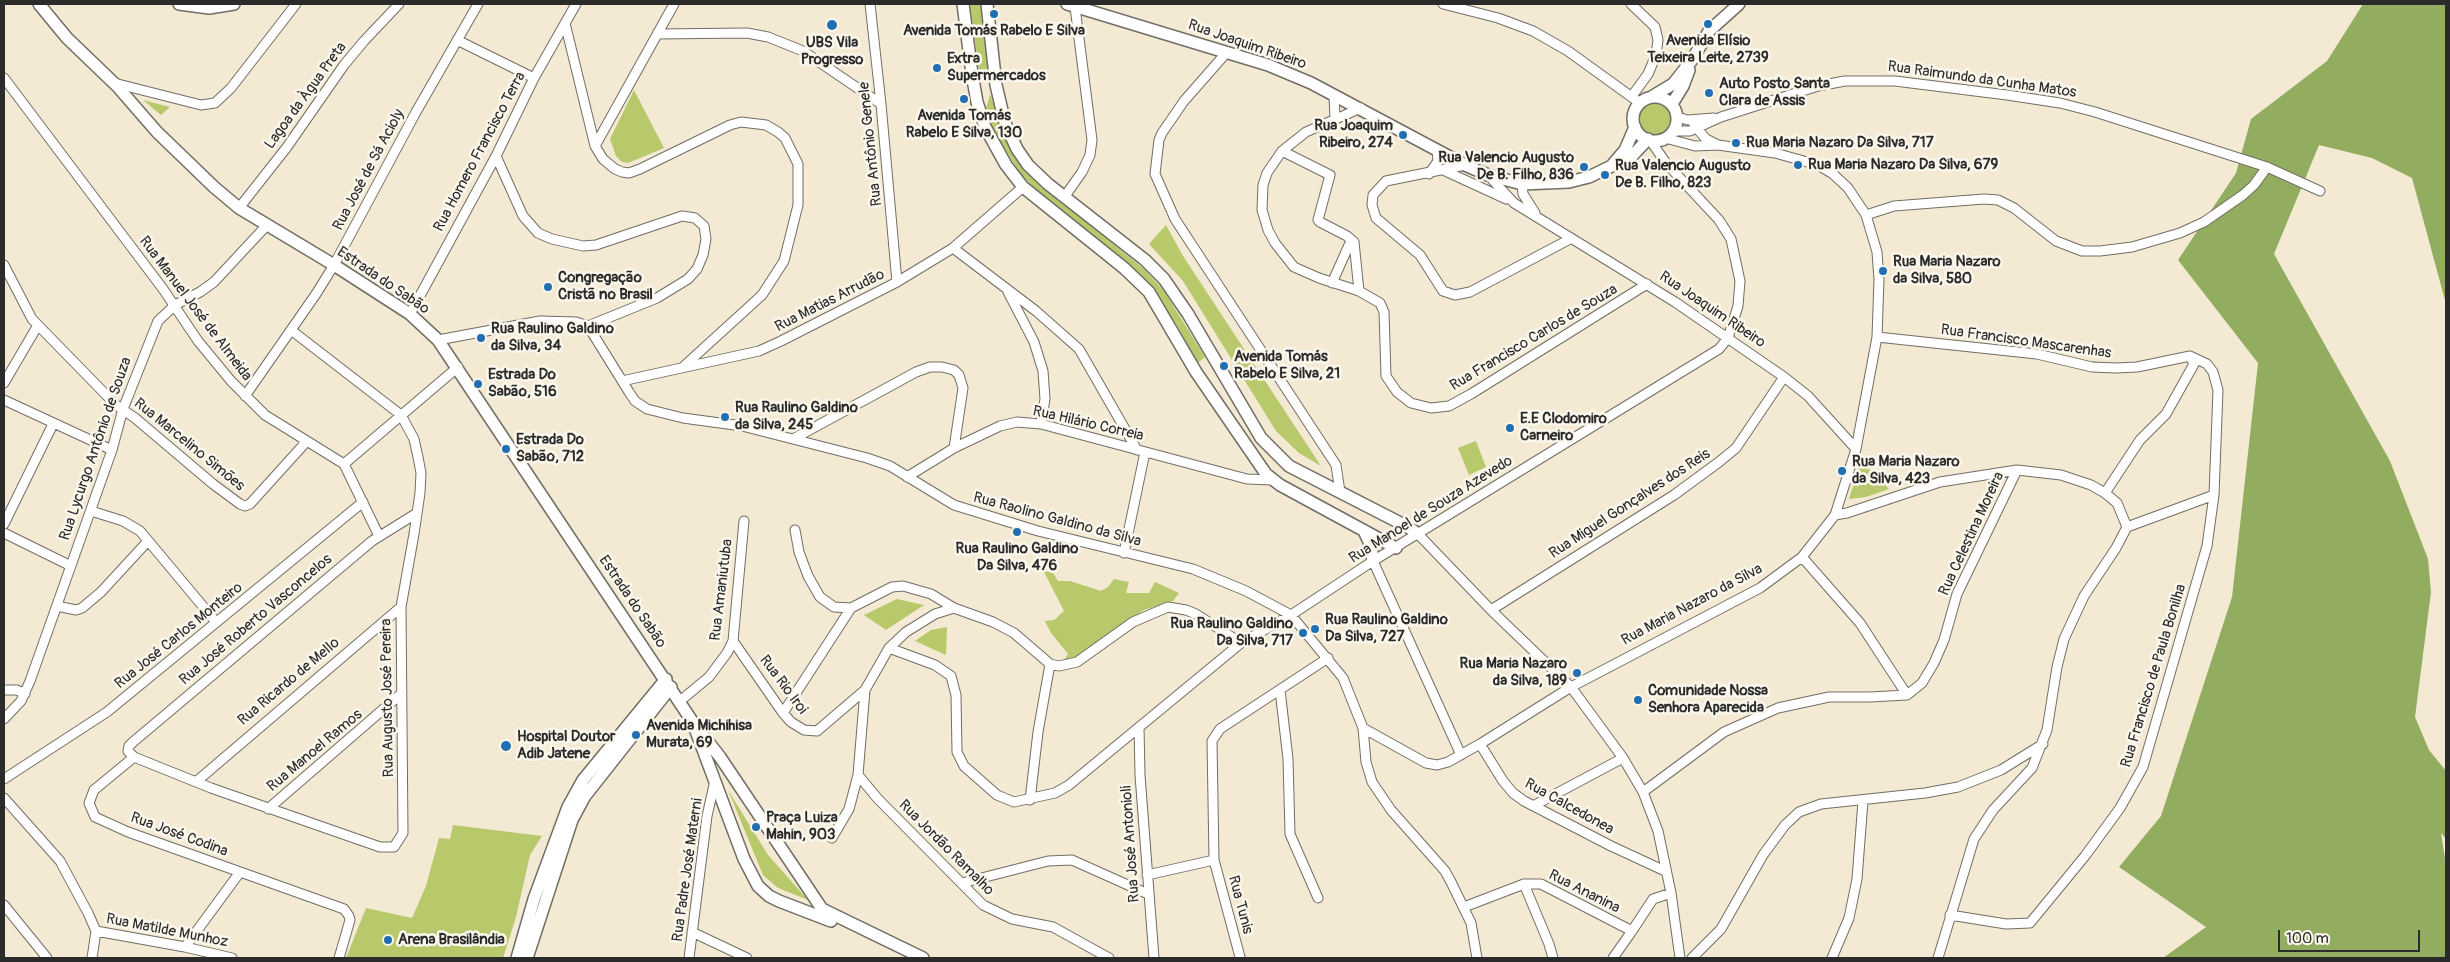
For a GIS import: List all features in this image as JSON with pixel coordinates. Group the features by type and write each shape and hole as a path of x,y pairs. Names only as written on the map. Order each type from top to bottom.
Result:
{"street":[{"name":"Estrada do Sabão","path":"39,4 67,38 114,82 186,162 239,208 334,265 410,314 438,340 458,367 520,465 692,721 735,779 822,908 923,958"},
{"path":"179,4 209,8 234,4"},
{"path":"114,82 201,104 215,103 231,88 296,4"},
{"name":"Lagoa da Àgua Preta","path":"239,208 349,59 399,4"},
{"name":"Rua José de Sá Acioly","path":"245,396 334,265 478,4"},
{"name":"Rua Homero Francisco Terra","path":"410,314 496,156 534,78 576,4"},
{"path":"594,146 674,4"},
{"name":"Rua Antônio Genele","path":"870,4 882,104 898,282"},
{"path":"964,4 974,86 985,127 1006,165 1023,187 1124,268 1149,292 1196,372 1259,467 1273,480 1396,548"},
{"path":"987,4 996,85 1005,122 1017,149 1028,165 1145,260 1164,279 1261,438 1289,466 1408,527 1418,534 1491,610 1571,687 1623,758 1643,792 1658,831 1671,893 1680,958"},
{"path":"1443,4 1498,18 1533,30 1568,51 1636,99 1663,98 1672,104 1683,119 1669,134 1649,140 1632,156 1589,177 1569,182 1522,184"},
{"path":"1609,167 1626,150 1635,127 1636,99 1656,55 1658,40 1655,27 1632,4"},
{"path":"1652,97 1673,84 1692,60 1709,31 1739,4"},
{"path":"1065,196 1082,172 1090,155 1092,140 1071,5"},
{"name":"Rua Joaquim Ribeiro","path":"1071,5 1268,65 1360,108 1465,165 1488,175 1522,184 1523,194 1537,216"},
{"path":"565,23 594,146 615,169 629,173 730,125 754,122 766,125 778,132 786,138 793,151 799,175 798,205 784,261 762,295 683,367"},
{"path":"657,34 747,33 768,37 803,51 882,104"},
{"path":"457,40 534,78"},
{"path":"1227,52 1165,127 1159,140 1155,174 1175,219 1336,465 1340,492"},
{"path":"1672,104 1683,86 1692,60"},
{"name":"Rua Manuel José de Almeida","path":"4,78 175,305 198,341 245,396 265,415 344,464"},
{"name":"Rua Raimundo da Cunha Matos","path":"1669,134 1697,128 1818,86 1845,81 1895,81 2060,103 2095,112 2267,167 2320,191"},
{"path":"974,86 996,85"},
{"path":"1334,95 1334,119"},
{"name":"Rua Francisco Carlos de Souza","path":"1360,108 1306,132 1282,151 1275,159 1263,185 1262,210 1268,230 1285,258 1294,266 1332,283 1373,297 1382,307 1386,376 1397,392 1411,403 1431,408 1449,406 1472,394 1647,284"},
{"name":"Rua Raimundo da Cunha Matos","path":"1683,119 1722,118"},
{"name":"Rua Maria Nazaro da Silva","path":"1683,119 1697,128 1706,139 1718,145"},
{"path":"1635,127 1649,140"},
{"name":"Rua Maria Nazaro da Silva","path":"1364,728 1426,763 1441,764 1461,755 1571,687 1760,588 1802,557 1835,515 1856,449 1877,338 1879,279 1877,252 1866,215 1848,188 1833,174 1818,165 1775,153 1718,145 1695,146 1669,134"},
{"name":"Rua Manoel de Souza Azevedo","path":"889,648 935,664 948,672 953,681 956,695 955,745 964,766 997,795 1005,800 1014,802 1030,800 1055,793 1069,786 1241,642 1291,614 1373,561 1710,356 1728,338 1738,306 1740,281 1730,239 1719,220 1666,163 1649,140"},
{"path":"1429,174 1438,161 1437,150"},
{"path":"1282,151 1330,175 1318,220 1354,242 1359,291"},
{"path":"438,340 540,322 576,322 588,326 657,298 688,278 697,269 703,254 706,239 704,226 695,218 682,216 596,245 583,246 552,239 538,233 523,216 496,156"},
{"path":"1465,165 1429,174 1386,181 1373,195 1372,212 1388,229 1416,250 1441,289 1448,294 1470,292 1570,239"},
{"path":"1866,215 1894,206 1984,198 1998,200 2014,208 2056,242 2082,251 2100,251 2132,247 2180,233 2204,222 2243,195 2254,185 2267,167"},
{"path":"1443,170 1514,203"},
{"name":"Rua Joaquim Ribeiro","path":"1488,175 1514,203 1537,216 1570,239 1647,284 1784,377 1808,396 1856,449"},
{"name":"Rua Matias Arrudão","path":"622,382 683,367 759,352 898,282 954,248 1023,187"},
{"name":"Rua Lycurgo Antônio de Souza","path":"4,719 25,694 112,450 123,409 151,333 158,321 175,305 200,292 214,282 267,225"},
{"path":"1332,283 1349,245 1354,242"},
{"path":"954,248 1036,311 1079,350 1141,451 1124,553"},
{"name":"Rua Marcelino Simões","path":"4,266 25,306 38,325 116,405 213,484 246,506 254,500 307,441"},
{"path":"1007,290 1034,342 1043,371 1045,399 1041,424"},
{"path":"4,383 38,325"},
{"name":"Rua Raolino Galdino da Silva","path":"588,326 635,401 647,409 683,418 742,426 868,458 890,466 954,505 982,516 1194,569 1246,591 1291,614 1343,678 1364,728 1366,762 1372,782 1391,810 1445,872 1464,906 1476,944 1477,958"},
{"name":"Rua Augusto José Pereira","path":"134,757 268,809 380,847 391,848 402,837 404,826 401,607 417,513 421,473 414,439 401,415 291,330"},
{"name":"Rua Francisco Mascarenhas","path":"1877,338 2037,354 2092,367 2138,367 2195,358"},
{"path":"2105,493 2140,440 2166,414 2194,364 2195,358"},
{"name":"Rua Francisco de Paula Bonilha","path":"1950,915 2006,924 2030,923 2085,856 2120,808 2143,767 2207,546 2214,495 2218,390 2213,372 2207,364 2195,358"},
{"path":"1196,372 1215,361"},
{"path":"379,536 344,464 458,367"},
{"path":"793,438 916,372 930,367 942,367 954,370 959,376 963,388 954,448"},
{"name":"Rua Miguel Gonçalves dos Reis","path":"1491,610 1666,500 1719,462 1736,448 1784,377"},
{"path":"4,400 112,450"},
{"name":"Rua Hilário Correia","path":"907,477 954,448 1000,426 1016,422 1041,424 1247,479 1273,480"},
{"path":"4,524 53,424"},
{"path":"1835,515 1847,513 1940,482 2017,470 2061,475 2091,485 2105,493 2116,503 2126,527"},
{"name":"Rua Celestina Moreira","path":"1907,695 1922,683 1934,663 1944,640 1957,594 2017,470"},
{"path":"1938,958 1974,838 1993,810 2032,768 2043,744 2064,638 2084,596 2116,548 2126,527 2214,495"},
{"name":"Rua José Carlos Monteiro","path":"4,779 107,712 362,502"},
{"path":"90,511 134,527 216,622"},
{"name":"Rua José Roberto Vasconcelos","path":"134,757 127,750 133,742 379,536 417,513"},
{"name":"Rua Amaniutuba","path":"682,704 710,677 733,641 744,521"},
{"path":"795,530 799,552 808,576 820,597 834,607 851,608"},
{"path":"1364,531 1371,546 1373,561 1461,755"},
{"path":"4,533 71,566"},
{"path":"57,606 76,610 82,608 101,592 148,541"},
{"path":"1802,557 1860,623 1907,695"},
{"path":"783,713 851,608 892,587 903,586 931,594 954,608 993,622 1014,633 1050,664 1065,666 1078,662 1133,622 1168,607 1196,614 1241,642"},
{"name":"Rua Ricardo de Mello","path":"197,781 401,607"},
{"path":"832,838 849,809 858,775 865,690 889,648 906,632 935,614 954,608"},
{"name":"Rua Rio Iroi","path":"733,641 783,713 799,728 817,731 865,690"},
{"path":"1318,898 1290,834 1288,759 1280,690 1328,658"},
{"path":"1030,800 1038,732 1050,664"},
{"path":"527,958 572,820 593,783 653,710 668,683"},
{"path":"516,958 544,871 568,807 584,780 668,683"},
{"path":"4,690 17,690 25,694"},
{"name":"Rua Tunis","path":"1240,957 1214,860 1211,748 1213,738 1229,723 1280,690"},
{"name":"Rua Manoel Ramos","path":"268,809 402,693"},
{"path":"1643,792 1724,732 1778,708 1829,696 1870,697 1907,695"},
{"path":"653,710 662,704 682,704"},
{"name":"Estrada do Sabão","path":"692,721 744,860 758,886 769,896 794,908 831,921 857,927"},
{"name":"Rua José Antonioli","path":"1139,727 1140,775 1154,958"},
{"name":"Rua Calcedonea","path":"1480,744 1503,781 1513,793 1533,806 1666,870"},
{"path":"1692,958 1721,929 1763,855 1792,818 1800,812 1821,804 1863,801 1958,787 2002,770 2043,744"},
{"name":"Rua José Codina","path":"134,757 94,790 89,803 95,816 128,832 344,909 350,916 339,958"},
{"path":"1533,806 1623,758"},
{"path":"714,784 716,776 723,772 735,779"},
{"name":"Rua Jordão Ramalho","path":"858,775 878,799 983,905 1012,919 1047,924 1109,958"},
{"name":"Rua Padre José Materni","path":"689,958 714,784"},
{"path":"4,798 60,861 96,931 92,958"},
{"path":"1832,958 1849,918 1857,879 1863,801"},
{"path":"962,883 1048,861 1072,860 1148,894"},
{"path":"1147,875 1214,860"},
{"path":"185,947 240,872"},
{"path":"1524,884 1549,944 1552,958"},
{"name":"Rua Ananina","path":"1464,906 1524,884 1541,884 1632,931 1613,958"},
{"path":"1632,931 1653,899 1671,893"},
{"path":"4,904 47,958"},
{"name":"Rua Matilde Munhoz","path":"96,931 185,947 232,958"},
{"path":"692,932 747,958"}],"green space":[{"path":"970,4 981,4 990,78 980,78"},
{"path":"2363,4 2446,4 2446,304 2412,178 2372,158 2319,145 2274,254 2390,461 2428,559 2431,592 2415,717 2429,750 2446,771 2446,839 2441,833 2446,865 2446,958 2163,958 2206,927 2119,867 2161,816 2232,597 2258,363 2178,260 2236,173 2251,119 2327,61"},
{"path":"634,90 664,148 628,163 622,162 616,156 610,139"},
{"path":"990,94 1013,154 1031,177 1145,270 1164,291 1205,357 1198,363 1176,324 1148,282 1116,253 1038,192 1020,173 990,125 986,109"},
{"path":"143,100 170,107 161,115"},
{"path":"1656,101 1669,106 1674,119 1669,132 1656,137 1643,132 1638,119 1643,106"},
{"path":"1166,225 1183,256 1321,466 1299,453 1276,431 1183,281 1149,244"},
{"path":"1476,441 1486,467 1469,475 1458,448"},
{"path":"1861,461 1889,489 1866,497 1849,499"},
{"path":"1052,571 1058,581 1070,581 1101,591 1108,587 1114,579 1129,582 1126,593 1149,593 1155,582 1179,593 1173,601 1144,610 1103,637 1080,656 1062,663 1068,654 1051,633 1045,621 1054,620 1064,611 1044,572"},
{"path":"897,599 924,605 886,630 864,615"},
{"path":"947,627 946,655 915,641 931,630"},
{"path":"728,790 768,855 808,900 778,888 763,875"},
{"path":"453,825 542,836 530,855 516,917 503,958 346,958 366,908 412,918 426,886 439,838 450,839"}],"place":[{"name":"Avenida Tomás Rabelo E Silva","path":"994,14"},
{"name":"Avenida Elísio Teixeira Leite, 2739","path":"1708,24"},
{"name":"UBS Vila Progresso","path":"832,25"},
{"name":"Extra Supermercados","path":"937,68"},
{"name":"Auto Posto Santa Clara de Assis","path":"1709,93"},
{"name":"Avenida Tomás Rabelo E Silva, 130","path":"964,99"},
{"name":"Rua Joaquim Ribeiro, 274","path":"1403,135"},
{"name":"Rua Maria Nazaro Da Silva, 717","path":"1736,143"},
{"name":"Rua Maria Nazaro Da Silva, 679","path":"1798,165"},
{"name":"Rua Valencio Augusto De B. Filho, 836","path":"1584,167"},
{"name":"Rua Valencio Augusto De B. Filho, 823","path":"1605,175"},
{"name":"Rua Maria Nazaro da Silva, 580","path":"1883,271"},
{"name":"Congregação Cristã no Brasil","path":"548,287"},
{"name":"Rua Raulino Galdino da Silva, 34","path":"481,338"},
{"name":"Avenida Tomás Rabelo E Silva, 21","path":"1224,366"},
{"name":"Estrada Do Sabão, 516","path":"478,384"},
{"name":"Rua Raulino Galdino da Silva, 245","path":"725,417"},
{"name":"E.E Clodomiro Carneiro","path":"1510,428"},
{"name":"Estrada Do Sabão, 712","path":"506,449"},
{"name":"Rua Maria Nazaro da Silva, 423","path":"1842,471"},
{"name":"Rua Raulino Galdino Da Silva, 476","path":"1017,532"},
{"name":"Rua Raulino Galdino Da Silva, 727","path":"1315,629"},
{"name":"Rua Raulino Galdino Da Silva, 717","path":"1303,633"},
{"name":"Rua Maria Nazaro da Silva, 189","path":"1577,673"},
{"name":"Comunidade Nossa Senhora Aparecida","path":"1638,700"},
{"name":"Avenida Michihisa Murata, 69","path":"636,735"},
{"name":"Hospital Doutor Adib Jatene","path":"506,746"},
{"name":"Praça Luiza Mahin, 903","path":"756,827"},
{"name":"Arena Brasilândia","path":"388,940"}]}
